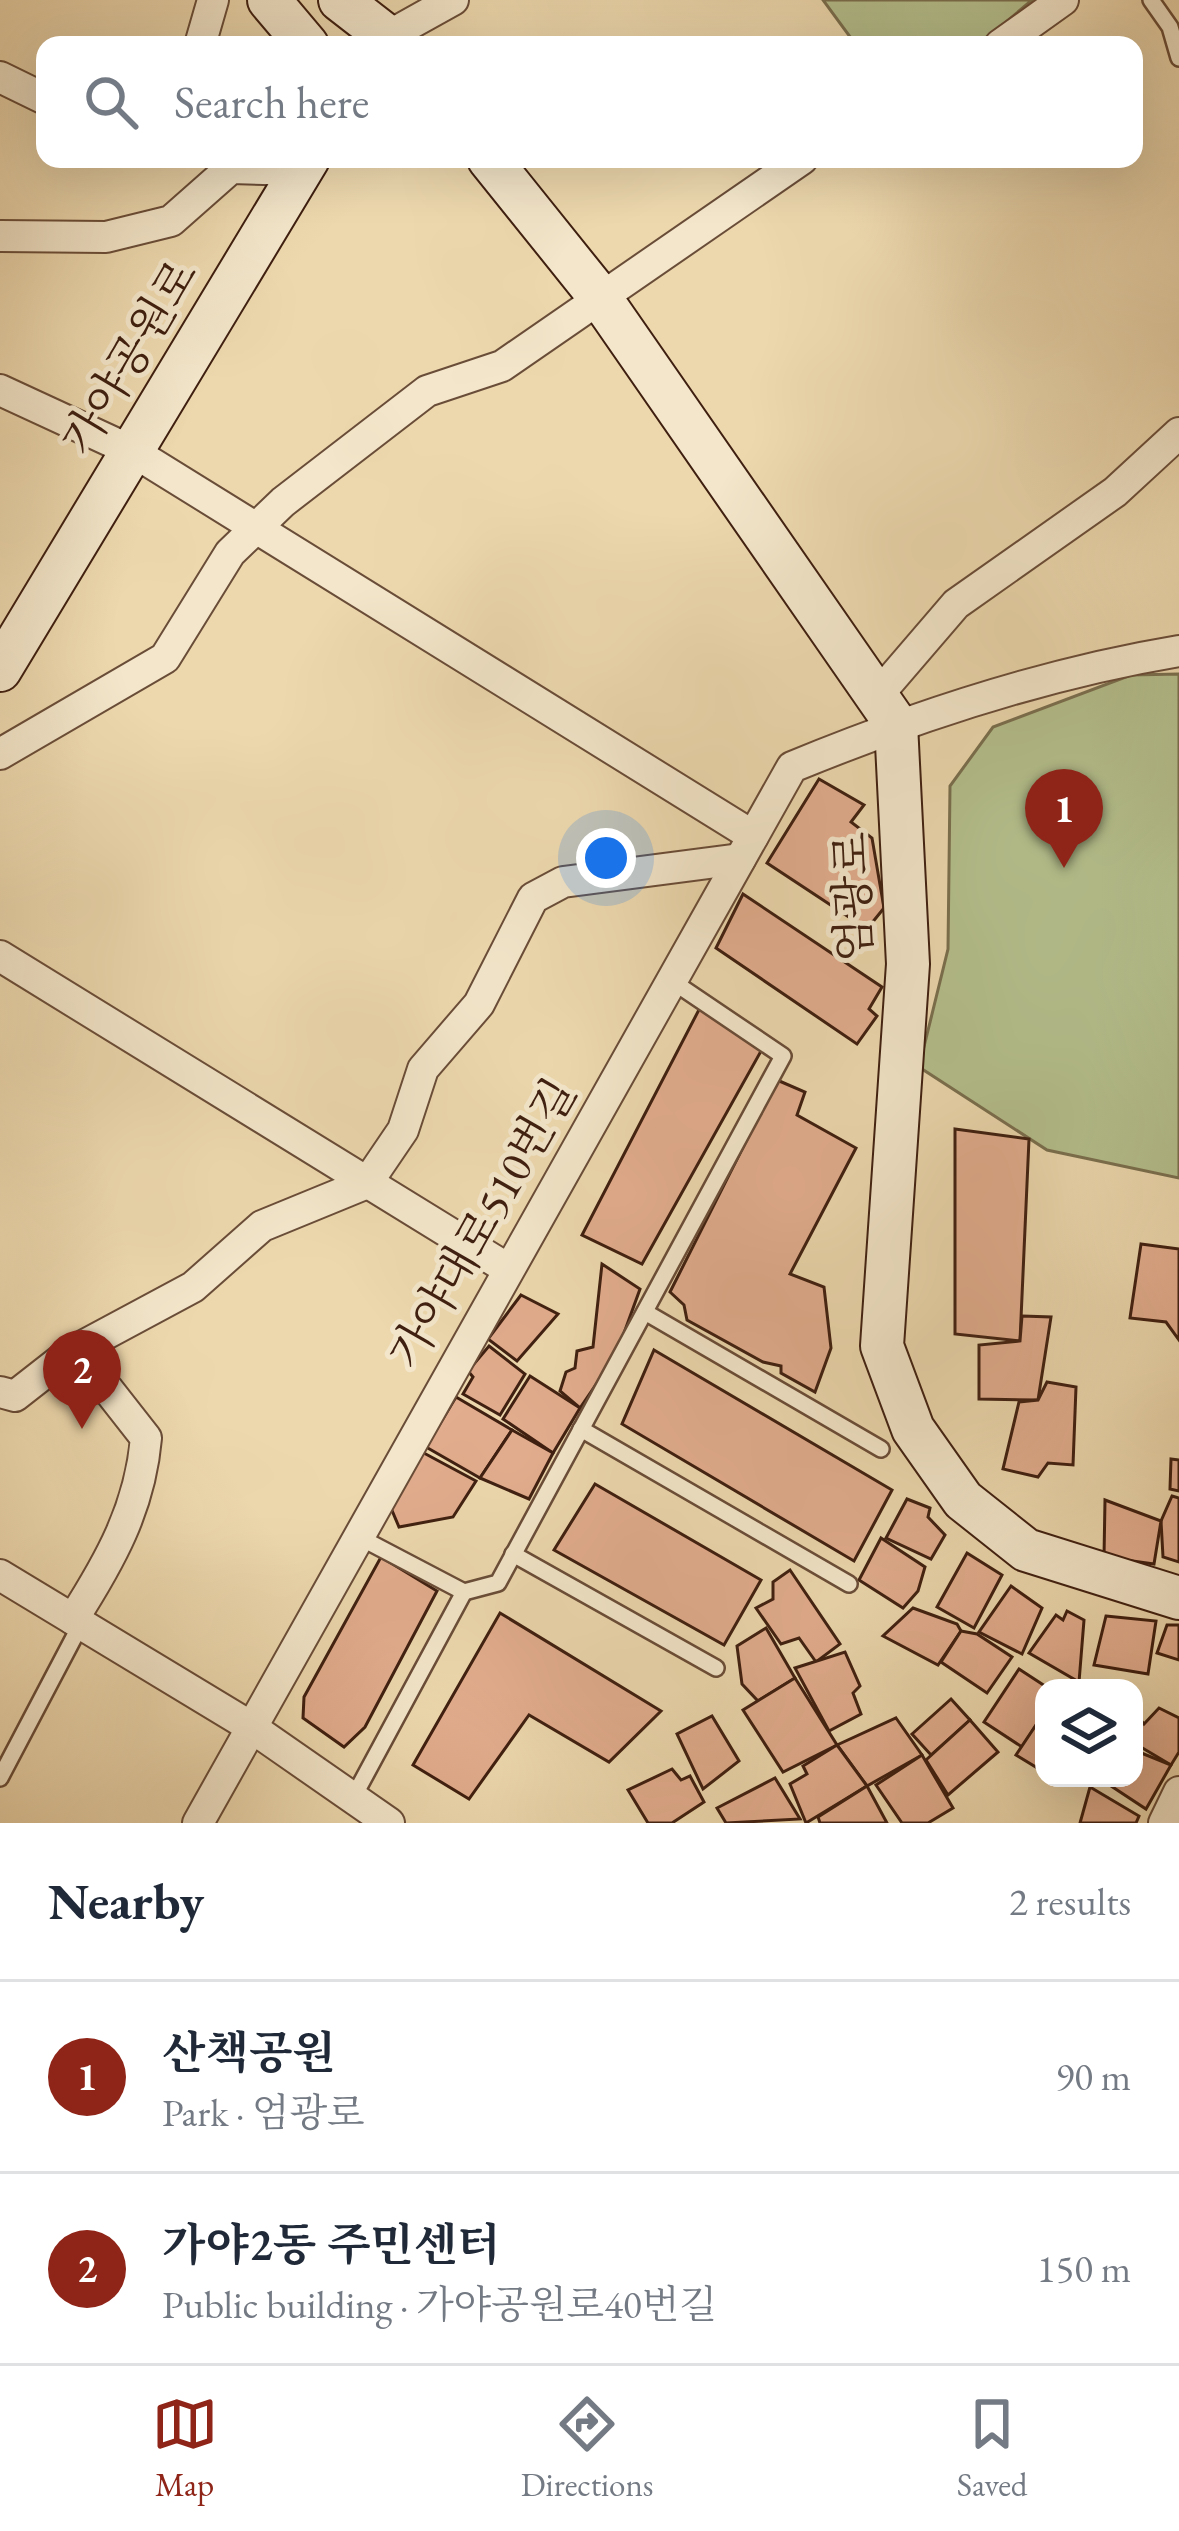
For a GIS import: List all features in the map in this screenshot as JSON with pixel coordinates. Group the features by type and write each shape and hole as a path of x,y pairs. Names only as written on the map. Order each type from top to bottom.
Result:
{"main road":[{"path":"269,0 299,36"},
{"path":"340,0 383,36"},
{"name":"가야공원로","path":"0,670 303,168"},
{"path":"496,168 598,296 887,710"},
{"name":"엄광로","path":"887,710 908,964 881,1346 913,1429 962,1500 1026,1550 1179,1598"}],"street":[{"path":"203,36 213,0"},
{"path":"399,36 453,0"},
{"path":"1013,36 1063,0"},
{"path":"0,76 36,95"},
{"path":"0,236 106,237 171,221 231,168"},
{"path":"0,754 165,658 230,553 427,391 502,366 789,168"},
{"path":"0,390 132,451 746,848"},
{"path":"887,710 956,604 1115,492 1179,433"},
{"name":"가야대로510번길","path":"198,1823 248,1725 792,767 887,710 1179,651"},
{"path":"0,1392 15,1396 77,1350 193,1287 262,1226 367,1183 403,1130 423,1069 479,1004 533,898 563,882 746,848"},
{"path":"0,956 508,1269"},
{"path":"77,1350 146,1438 142,1480 116,1551 77,1622"},
{"path":"0,1575 248,1725 389,1823"},
{"path":"1164,1823 1179,1792"}],"lane":[{"path":"1150,0 1170,27 1179,58"},
{"path":"356,1535 464,1592 498,1583 783,1056 671,980"},
{"path":"645,1312 881,1449"},
{"path":"581,1430 849,1585"},
{"path":"513,1555 716,1669"},
{"path":"352,1798 464,1592"},
{"path":"0,1778 77,1622"}],"green space":[{"path":"823,0 1032,0 990,36 849,36"},
{"path":"1179,674 1179,1178 1047,1150 919,1067 948,949 950,786 993,727 1131,675"}],"building":[{"path":"819,779 864,805 851,822 872,838 884,908 867,929 767,863"},
{"path":"743,894 882,987 869,1009 877,1016 857,1044 716,948"},
{"path":"703,1002 765,1044 642,1264 582,1235"},
{"path":"777,1080 805,1092 797,1115 856,1148 790,1274 824,1287 831,1348 815,1392 781,1373 781,1366 763,1362 687,1320 684,1305 670,1292"},
{"path":"955,1129 1029,1139 1020,1341 955,1334"},
{"path":"1141,1244 1179,1249 1179,1340 1166,1322 1130,1318"},
{"path":"602,1264 640,1289 616,1355 580,1408 560,1391 566,1372 575,1368 577,1351 593,1347"},
{"path":"521,1295 558,1314 517,1361 488,1339"},
{"path":"1022,1316 1051,1317 1038,1400 979,1399 979,1345 1020,1341"},
{"path":"489,1346 525,1374 500,1415 463,1394 473,1377 468,1371"},
{"path":"654,1350 892,1490 854,1561 622,1424"},
{"path":"530,1376 580,1408 553,1453 503,1419"},
{"path":"1047,1382 1076,1387 1073,1465 1048,1463 1038,1477 1003,1469 1019,1402 1038,1400"},
{"path":"456,1397 512,1430 480,1478 426,1447"},
{"path":"512,1430 553,1453 529,1499 480,1478"},
{"path":"422,1452 476,1481 453,1517 399,1527 391,1508"},
{"path":"1171,1459 1179,1460 1179,1491 1170,1489"},
{"path":"595,1484 761,1580 724,1645 554,1550"},
{"path":"1172,1496 1179,1498 1179,1562 1163,1557 1161,1521"},
{"path":"907,1499 930,1508 928,1517 945,1535 931,1559 886,1538"},
{"path":"1105,1500 1161,1521 1154,1564 1104,1557"},
{"path":"881,1538 925,1567 918,1591 903,1608 859,1580"},
{"path":"967,1553 1002,1575 974,1628 937,1607"},
{"path":"381,1557 437,1591 365,1727 344,1747 303,1718 304,1697"},
{"path":"790,1570 840,1644 816,1662 799,1638 781,1644 756,1608 773,1599 773,1582"},
{"path":"1011,1586 1042,1608 1022,1654 979,1632"},
{"path":"913,1608 957,1624 961,1631 938,1665 883,1636"},
{"path":"1067,1611 1084,1620 1079,1679 1029,1653 1056,1615 1063,1620"},
{"path":"500,1613 661,1711 609,1762 529,1715 469,1799 413,1765"},
{"path":"1106,1616 1156,1621 1148,1674 1094,1665"},
{"path":"1167,1625 1179,1625 1179,1660 1157,1653"},
{"path":"766,1628 795,1678 758,1701 742,1684 737,1646"},
{"path":"961,1631 977,1634 1012,1657 987,1693 941,1662"},
{"path":"845,1652 860,1686 853,1693 861,1714 829,1731 795,1668"},
{"path":"1019,1669 1035,1679 1035,1727 1022,1747 984,1722"},
{"path":"795,1678 837,1745 783,1772 743,1710"},
{"path":"951,1699 970,1720 931,1755 912,1734"},
{"path":"1159,1708 1179,1718 1179,1752 1171,1765 1143,1748 1144,1724"},
{"path":"712,1716 739,1761 703,1789 677,1734"},
{"path":"896,1718 922,1755 867,1786 837,1745"},
{"path":"970,1720 998,1752 948,1795 926,1760"},
{"path":"1035,1726 1035,1767 1016,1755"},
{"path":"837,1745 867,1786 806,1823 790,1784 807,1774 803,1766"},
{"path":"1143,1754 1171,1765 1146,1809 1113,1787 1143,1787"},
{"path":"922,1755 953,1808 928,1823 902,1823 876,1785"},
{"path":"672,1769 681,1780 690,1776 704,1802 672,1823 648,1823 628,1790"},
{"path":"775,1778 800,1819 726,1823 717,1808"},
{"path":"867,1786 887,1823 820,1823 818,1817"},
{"path":"1090,1787 1139,1816 1136,1823 1080,1823"}],"place":[{"name":"산책공원","path":"1064,868"},
{"name":"가야2동 주민센터","path":"82,1429"}]}
